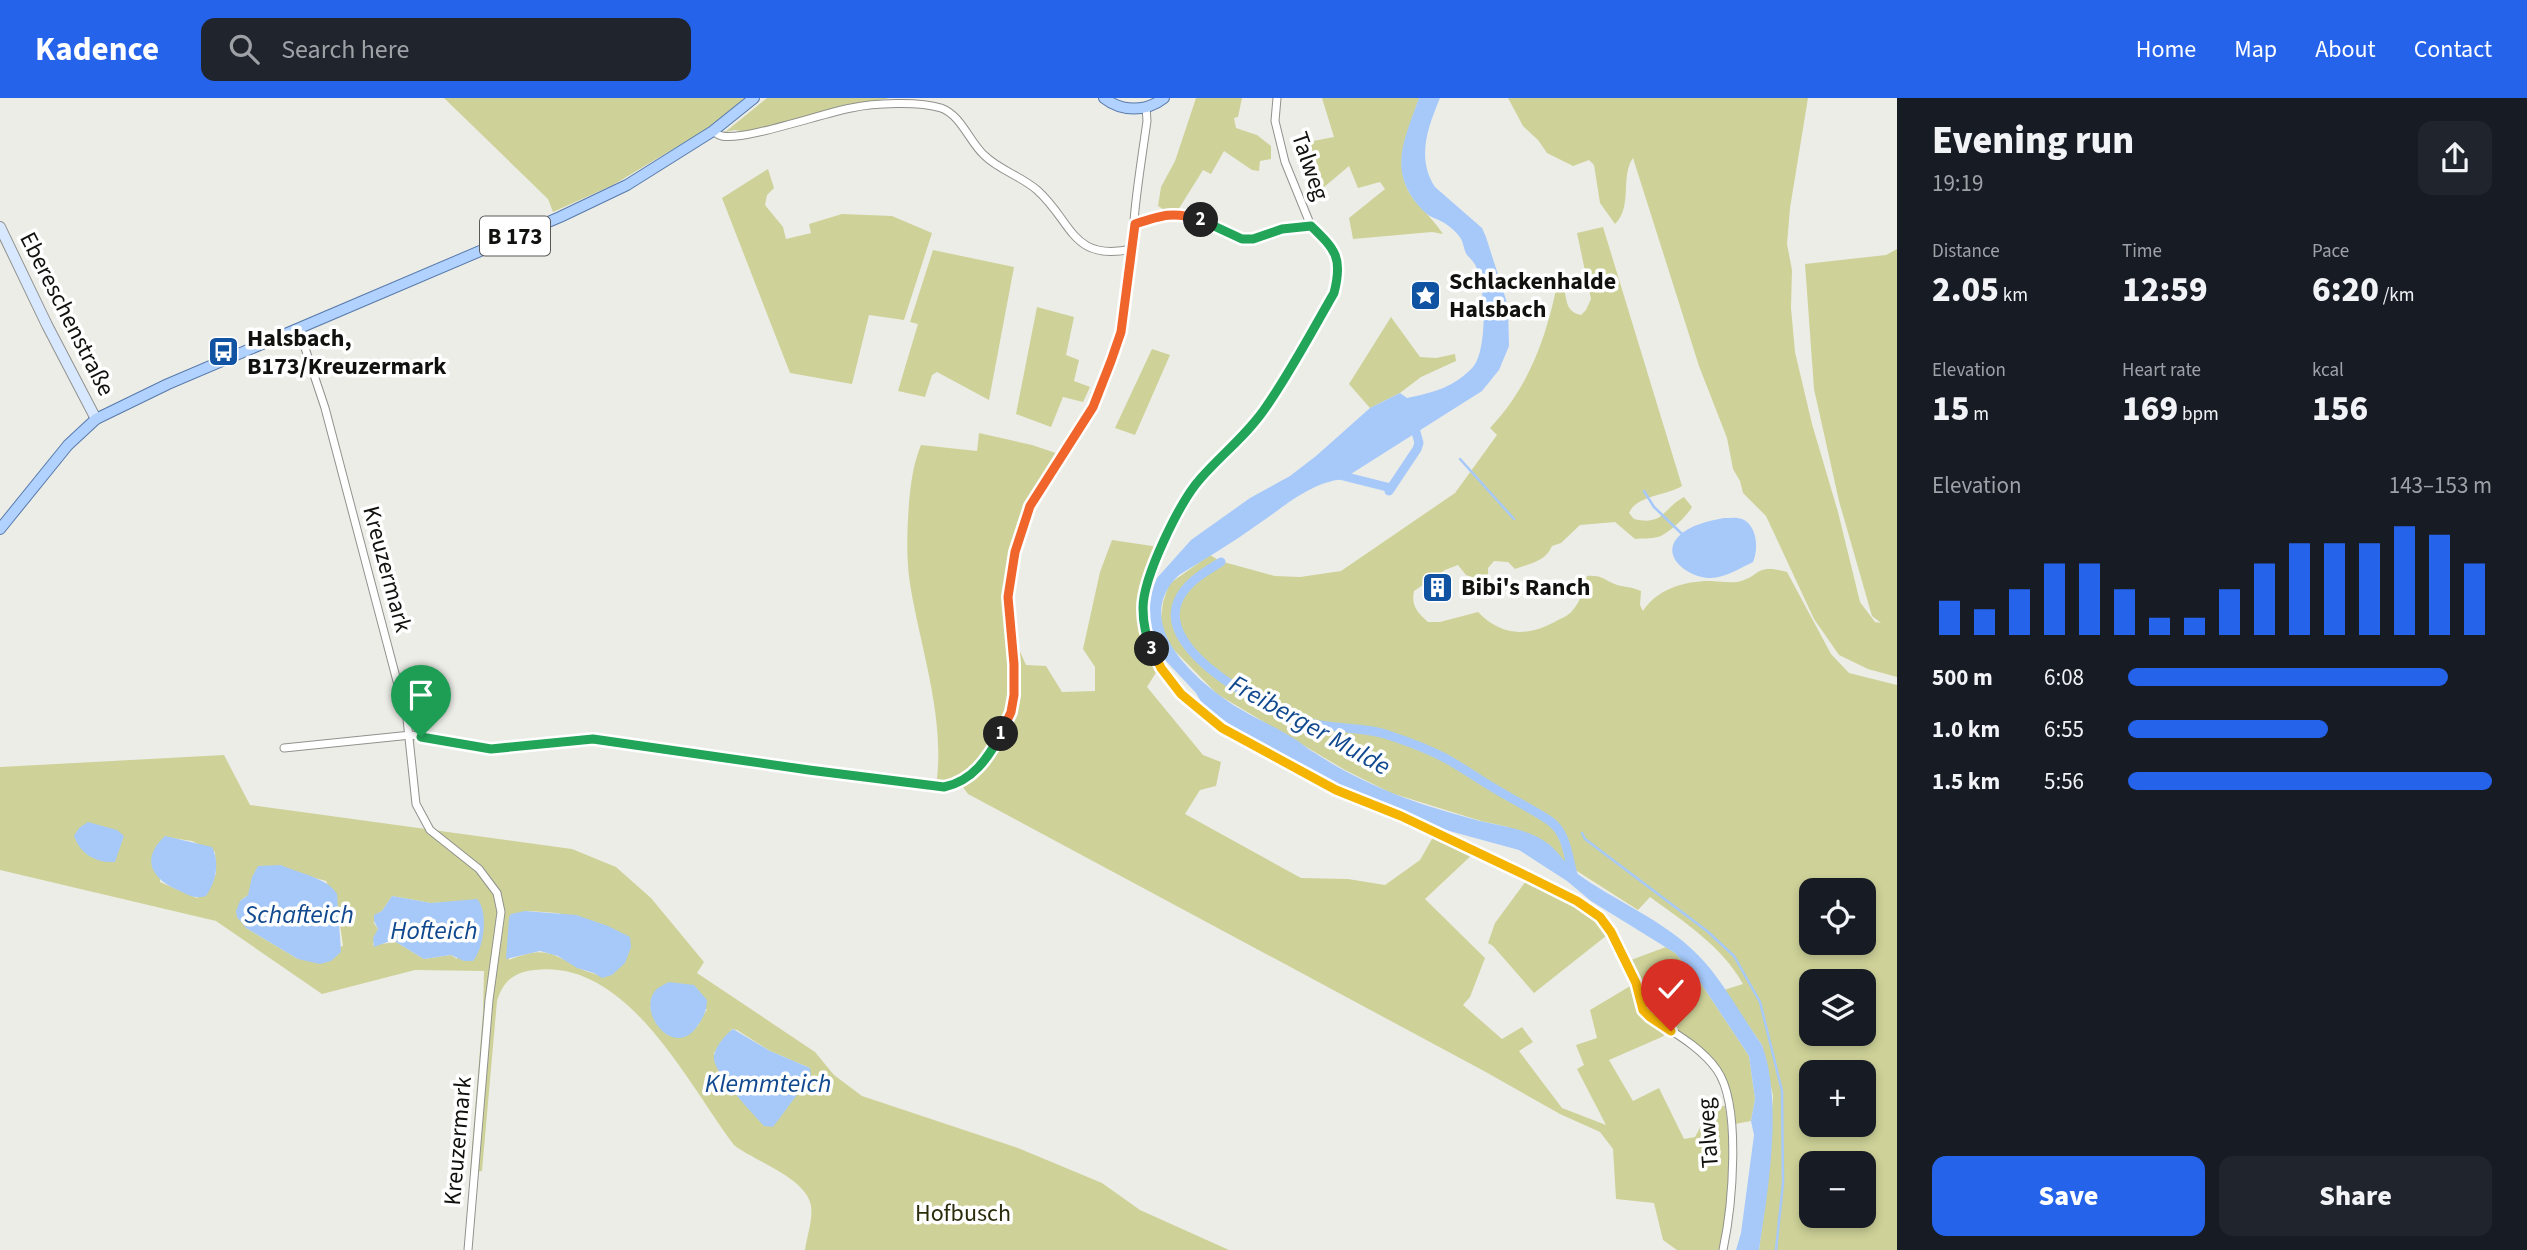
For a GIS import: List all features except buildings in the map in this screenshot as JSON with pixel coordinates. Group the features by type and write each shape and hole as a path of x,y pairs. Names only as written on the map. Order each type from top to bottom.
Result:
{"main road":[{"name":"B 173","path":"0,528 68,445 96,419 168,384 299,330 628,185 713,131 754,98"},
{"path":"1104,98 1124,109 1146,107 1164,98"}],"street":[{"name":"Talweg","path":"1277,98 1275,121 1285,162 1311,226 1329,244 1339,264 1339,272 1334,293 1265,408 1240,438 1199,479 1171,528 1146,586 1143,606 1150,644 1161,668 1181,694 1222,728 1336,790 1401,816 1529,877 1577,901 1600,917 1611,932 1636,983 1643,1010 1707,1057 1723,1080 1733,1146 1728,1226 1723,1250"},
{"path":"713,131 724,137 751,133 870,105 939,107 956,118 984,156 1036,190 1061,217 1074,238 1086,246 1104,251 1132,249"},
{"path":"284,748 411,735 491,749 593,739 936,787 964,781 982,764 994,747 1011,712 1014,664 1008,597 1015,552 1030,506 1093,407 1121,332 1147,121 1146,107"},
{"path":"1135,224 1165,214 1183,214 1242,239 1253,239 1282,229 1311,226"},
{"name":"Ebereschenstraße","path":"0,227 96,419"},
{"name":"Kreuzermark","path":"299,330 325,408 411,735 416,804 430,830 479,869 497,893 501,912 489,1000 468,1250"}],"green space":[{"path":"444,98 745,98 708,128 613,185 553,212 548,199"},
{"path":"767,98 890,98 746,132 725,132"},
{"path":"1196,98 1242,98 1238,117 1234,118 1236,128 1257,135 1271,146 1271,159 1260,161 1259,171 1252,170 1224,151 1211,174 1203,170 1178,210 1163,209 1158,206 1161,187 1175,161"},
{"path":"1322,98 1419,98 1403,150 1403,176 1415,201 1443,234 1432,232 1353,239 1349,218 1385,189 1380,182 1358,188 1349,166 1323,188 1308,142 1334,137"},
{"path":"1508,98 1808,98 1790,208 1787,244 1792,270 1791,308 1795,352 1860,602 1875,622 1881,623 1872,616 1839,501 1814,389 1805,264 1886,255 1897,249 1897,677 1868,669 1839,655 1814,619 1766,516 1743,493 1733,469 1727,438 1699,366 1633,158 1627,174 1624,209 1615,224 1600,203 1594,165 1589,160 1573,166 1547,153 1523,126"},
{"path":"768,169 774,188 767,195 765,205 783,227 786,239 811,233 809,224 842,214 892,216 932,233 904,320 869,315 852,384 790,373 722,198"},
{"path":"1603,227 1682,486 1645,499 1629,513 1634,519 1651,520 1662,515 1684,497 1692,507 1672,529 1655,538 1635,539 1615,522 1580,525 1537,561 1515,569 1508,562 1494,561 1488,568 1488,582 1481,585 1477,579 1466,575 1458,565 1445,570 1414,591 1414,605 1428,622 1440,622 1478,612 1506,630 1526,632 1547,626 1571,612 1580,599 1587,576 1600,577 1641,591 1640,605 1643,611 1656,597 1681,585 1700,581 1737,582 1763,570 1776,570 1787,572 1831,654 1849,673 1897,685 1897,1250 1759,1250 1773,1096 1762,1045 1724,990 1743,984 1724,958 1689,925 1650,897 1638,910 1508,827 1391,793 1345,770 1217,694 1173,649 1164,634 1161,618 1169,584 1210,555 1220,561 1275,576 1300,577 1341,571 1455,493 1497,435 1490,428 1515,396 1534,362 1557,285 1564,288 1568,305 1576,314 1581,315 1586,310 1591,299 1577,233"},
{"path":"933,250 1014,267 989,400 937,372 932,375 925,397 898,391 918,324 910,322"},
{"path":"1037,307 1074,317 1066,355 1079,360 1074,381 1090,387 1083,402 1063,397 1051,427 1016,414"},
{"path":"1391,317 1420,357 1436,358 1455,354 1456,361 1421,377 1400,393 1370,408 1349,384"},
{"path":"1152,349 1170,355 1135,435 1115,428"},
{"path":"979,433 1062,455 1024,520 1009,588 1012,633 1026,665 1046,666 1062,692 1095,691 1095,667 1083,649 1100,572 1112,540 1159,547 1146,586 1145,630 1161,668 1147,687 1203,755 1221,762 1216,786 1200,790 1185,814 1301,878 1348,879 1385,885 1420,860 1436,832 1475,852 1425,899 1485,958 1470,997 1463,1005 1502,1039 1522,1027 1533,1042 1519,1051 1562,1108 1606,1125 1577,1069 1584,1065 1576,1045 1597,1038 1590,1010 1632,985 1641,1011 1664,1036 1609,1060 1633,1101 1659,1088 1684,1139 1695,1137 1712,1106 1725,1106 1729,1160 1721,1250 1677,1250 1663,1240 1654,1203 1616,1199 1613,1149 1600,1132 1560,1114 968,794 960,783 936,787 938,736 935,711 907,554 909,503 914,467 921,445 977,451"},
{"name":"Hofbusch","path":"224,755 250,805 572,849 616,867 651,898 704,962 697,973 815,1052 834,1075 862,1096 1018,1148 1102,1183 1140,1210 1229,1250 805,1250 811,1222 811,1206 800,1187 734,1145 675,1059 652,1030 626,1004 599,984 568,972 535,970 521,973 510,979 499,994 482,1171 470,1172 484,971 415,970 322,994 216,921 0,870 0,767","holes":["165,837 192,841 215,852 216,874 197,898 160,882","304,875 326,881 338,911 343,946 298,959 246,928 240,901 248,895","392,896 431,903 464,901 457,959 451,955 424,959 396,942 373,945 378,929 374,916 382,911","525,911 579,917 629,937 597,975 551,954 537,952 509,960","650,1007 707,1009 697,1027 656,1023","732,1029 770,1051 810,1068 764,1126 722,1077 714,1053"]},
{"path":"1529,877 1577,901 1611,932 1534,993 1488,943 1495,923"},
{"path":"1666,947 1696,976 1749,1056 1755,1099 1751,1121 1735,1124 1729,1091 1720,1069 1650,1014 1631,960"}],"water":[{"path":"1419,98 1440,98 1426,142 1429,176 1435,187 1482,228 1508,306 1509,346 1499,370 1482,391 1343,479 1319,485 1297,497 1179,575 1165,594 1161,613 1165,633 1190,670 1242,710 1358,778 1423,804 1534,835 1553,848 1575,872 1670,931 1698,955 1724,987 1762,1045 1768,1067 1772,1092 1772,1146 1759,1250 1736,1250 1741,1233 1754,1135 1751,1121 1755,1099 1749,1056 1696,976 1675,953 1591,901 1567,881 1519,850 1431,826 1345,791 1251,740 1203,705 1196,693 1166,661 1152,637 1148,616 1152,590 1157,578 1191,540 1250,498 1290,476 1370,408 1400,393 1407,398 1443,388 1466,374 1478,358 1484,315 1478,272 1459,236 1448,225 1421,209 1402,175 1404,141"},
{"path":"1724,518 1742,519 1751,526 1756,544 1753,562 1716,578 1695,575 1680,566 1672,552 1678,537 1705,522"},
{"path":"88,822 117,830 124,836 115,862 95,859 80,848 74,836 79,828"},
{"path":"165,836 212,847 216,872 206,896 187,894 157,875 151,861 157,845"},
{"name":"Schafteich","path":"281,865 320,880 337,894 341,952 331,961 320,964 298,959 246,928 237,917 240,901 248,895 258,866"},
{"name":"Hofteich","path":"392,896 431,903 477,899 483,912 484,930 480,948 473,961 464,961 451,955 424,959 390,941 374,947 373,938 378,929 374,915 382,911"},
{"path":"525,911 576,915 630,937 631,947 625,963 612,975 602,978 577,968 558,956 540,951 506,959 509,917 511,914"},
{"path":"669,982 694,985 707,1000 705,1013 698,1025 689,1035 679,1038 661,1030 651,1011 651,1000 655,991"},
{"name":"Klemmteich","path":"733,1029 770,1051 810,1068 811,1076 773,1127 764,1126 726,1081 715,1063 716,1049"}],"waterway":[{"path":"1389,491 1417,449 1419,443 1414,425"},
{"path":"1460,459 1514,519"},
{"path":"1335,474 1391,488"},
{"path":"1644,491 1654,507 1682,534"},
{"name":"Freiberger Mulde","path":"1221,562 1191,583 1178,601 1176,621 1184,640 1199,659 1244,693 1290,716 1307,722 1381,733 1452,762 1556,826 1567,847 1574,878"},
{"path":"1582,833 1585,839 1707,931 1734,956 1760,1002 1782,1091 1783,1183 1776,1250"}],"place":[{"name":"Schlackenhalde Halsbach","path":"1426,295"},
{"name":"Halsbach, B173/Kreuzermark","path":"224,352"},
{"name":"Bibi's Ranch","path":"1438,587"}],"route":[{"path":"421,737 491,749 593,739 936,787 964,781 982,764 994,747 1011,712 1014,664 1008,597 1015,552 1030,506 1093,407 1111,361 1121,332 1135,224 1165,214 1183,214 1242,239 1253,239 1282,229 1311,226 1329,244 1339,264 1334,293 1265,408 1240,438 1199,479 1165,538 1146,586 1143,606 1145,630 1150,644 1170,682 1222,728 1336,790 1436,832 1577,901 1600,917 1611,932 1636,983 1643,1010 1671,1031"}]}
